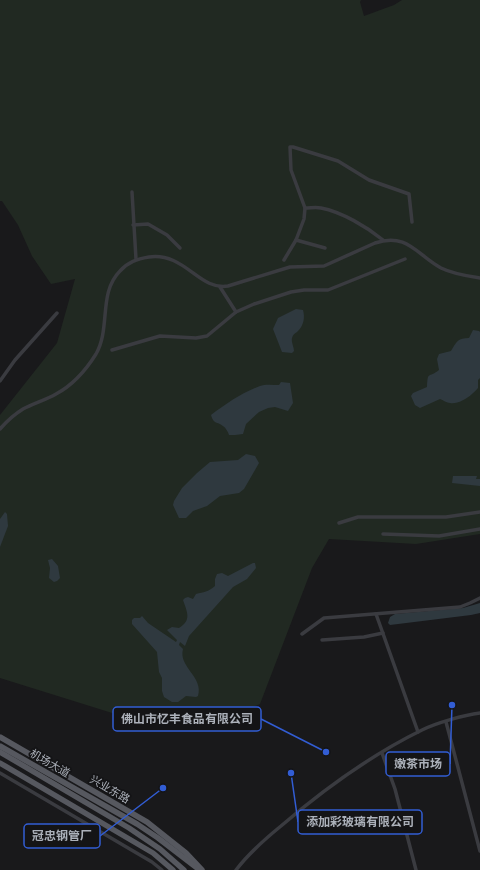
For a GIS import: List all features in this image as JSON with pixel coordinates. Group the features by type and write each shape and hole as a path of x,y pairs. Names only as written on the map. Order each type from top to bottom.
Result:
{"main road":[{"name":"兴业东路","path":"0,737 147,822 186,853 201,870"},
{"name":"机场大道","path":"0,746 158,838 201,870"},
{"path":"0,752 129,828 160,849 184,870"},
{"path":"0,763 153,853 173,870"}],"street":[{"path":"284,260 296,240 304,219 306,208 290,170 290,147 338,162 369,180 409,194 412,222"},
{"path":"132,192 136,259"},
{"path":"306,208 320,208 335,212 371,231 383,240"},
{"path":"133,225 148,224 167,235 180,248"},
{"path":"296,240 325,248"},
{"path":"0,429 22,410 46,399 73,383 86,370 97,352 102,337 106,299 112,282 126,264 136,259 157,256 164,257 187,267 208,283 220,287 290,268 324,266 383,240 392,240 402,241 416,249 441,268 462,276 480,278"},
{"path":"112,350 160,336 196,338 207,336 236,312 254,304 291,292 304,290 328,290 405,259"},
{"path":"220,287 236,312"},
{"path":"0,381 15,360 57,314"},
{"path":"339,523 358,517 446,517 480,512"},
{"path":"383,534 440,536 480,529"},
{"path":"302,634 324,618 460,607 470,604 480,598"},
{"path":"376,614 418,732"},
{"path":"322,640 364,637 383,633"},
{"path":"236,870 264,840 305,806 382,753 418,732 446,722 480,713"},
{"path":"446,722 480,851"},
{"path":"382,753 395,789 416,870"},
{"path":"0,773 152,862 162,870"}],"shaded area":[{"path":"0,0 361,0 360,2 364,16 394,5 402,0 480,0 480,534 416,544 329,539 312,568 260,704 233,716 157,727 0,678 0,415 57,343 75,279 51,284 32,256 18,225 2,201 0,201"},
{"path":"296,309 303,310 303,324 292,338 294,351 292,353 282,352 273,329 278,318"},
{"path":"473,330 480,332 480,378 478,380 478,388 462,401 449,403 440,399 420,408 415,405 411,396 413,393 427,387 428,377 439,370 437,359 439,354 451,351 458,341 469,338"},
{"path":"281,382 290,383 293,403 288,411 275,407 259,412 246,424 243,434 235,435 229,435 224,427 215,422 212,418 211,415 229,402 247,392 262,385 279,385"},
{"path":"246,454 255,456 259,463 244,489 239,493 220,496 207,506 193,511 186,518 179,518 173,505 174,501 182,488 197,473 210,462 238,460"},
{"path":"453,476 477,476 476,479 480,479 480,486 452,483"},
{"path":"5,512 7,514 8,526 0,547 0,519"},
{"path":"52,559 58,566 60,578 54,582 49,578 50,568 48,560"},
{"path":"255,563 256,568 247,579 233,587 189,636 185,646 180,642 179,645 183,649 182,655 184,661 195,678 199,689 198,696 196,697 186,696 178,702 172,702 164,697 162,691 162,678 159,672 157,652 132,624 132,620 142,616 148,623 176,642 177,640 167,630 172,627 179,628 186,622 186,608 183,600 188,597 193,599 196,594 206,592 213,588 215,586 217,574 222,573 228,576"},
{"path":"480,603 480,613 471,615 390,625 388,623 390,617 395,614 463,608"}],"place":[{"name":"嫩茶市场","path":"452,705"},
{"name":"佛山市忆丰食品有限公司","path":"326,752"},
{"name":"添加彩玻璃有限公司","path":"291,773"},
{"name":"冠忠钢管厂","path":"163,788"}]}
